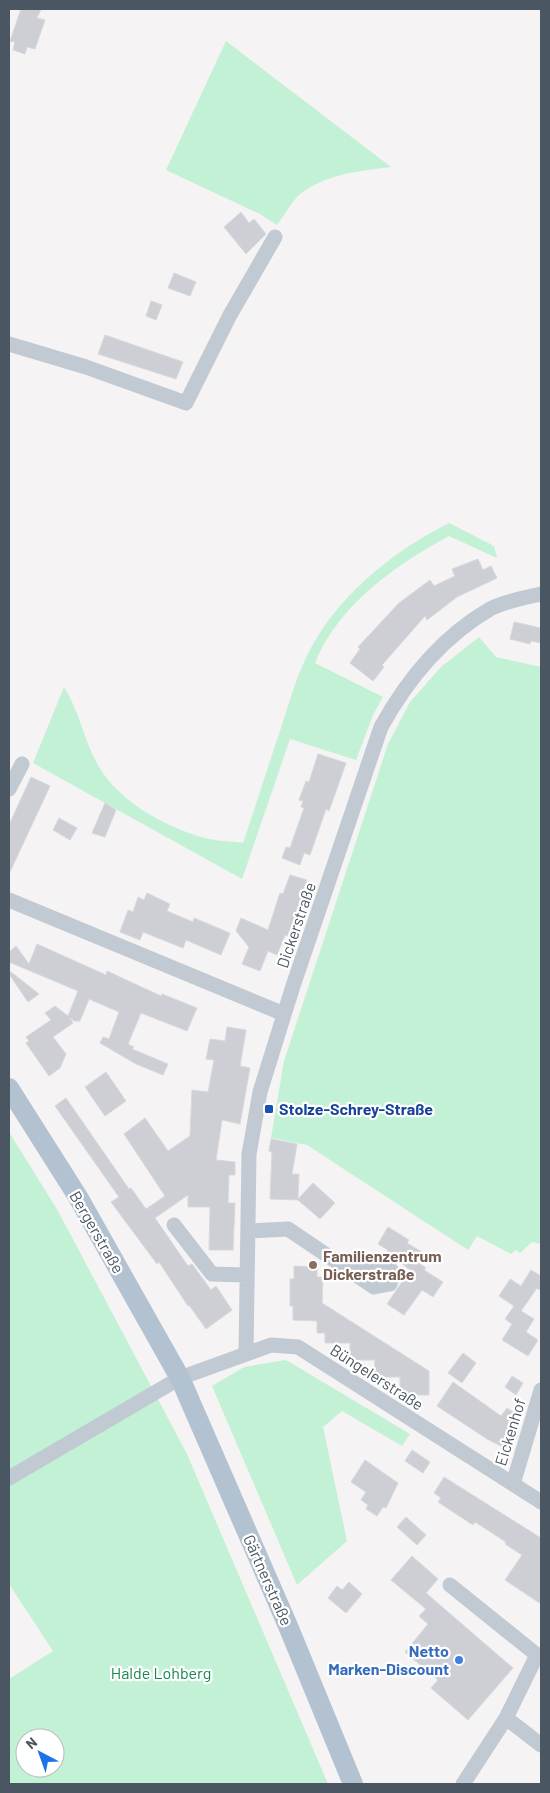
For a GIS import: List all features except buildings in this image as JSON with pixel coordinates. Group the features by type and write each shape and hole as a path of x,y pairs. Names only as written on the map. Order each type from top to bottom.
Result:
{"main road":[{"name":"Bergerstraße","path":"9,1088 78,1198 180,1378"},
{"name":"Gärtnerstraße","path":"180,1378 288,1626 353,1784"}],"street":[{"path":"9,344 86,368 186,403 230,315 275,238"},
{"name":"Dickerstraße","path":"246,1353 249,1154 260,1092 284,1014 381,727 397,698 435,652 461,630 490,609 541,594"},
{"path":"9,789 22,764"},
{"path":"9,900 284,1014"},
{"path":"174,1225 212,1274 247,1275"},
{"path":"248,1231 288,1229 350,1270"},
{"name":"Büngelerstraße","path":"9,1478 180,1378 271,1345 298,1347 541,1502"},
{"name":"Eickenhof","path":"513,1484 541,1390"},
{"path":"450,1585 537,1655 506,1718 463,1784"},
{"path":"506,1718 541,1745"}],"green space":[{"path":"226,41 391,167 342,175 319,183 298,196 277,225 260,214 166,170"},
{"path":"449,523 494,546 497,558 449,536 390,573 371,588 338,623 325,642 315,663 383,697 373,715 356,760 290,739 242,879 33,763 64,687 99,767 118,791 144,811 172,826 206,838 243,843 298,676 312,646 325,626 354,590 409,546"},
{"path":"479,637 496,657 541,667 541,1244 532,1242 520,1253 516,1250 511,1254 477,1236 468,1250 307,1145 271,1138 284,1061 388,744 410,702 441,667"},
{"name":"Halde Lohberg","path":"9,1132 58,1211 187,1454 328,1784 9,1784 9,1679 53,1651 9,1584"},
{"path":"286,1360 410,1434 402,1446 342,1411 323,1427 347,1541 297,1585 212,1386 244,1367"}],"place":[{"name":"Stolze-Schrey-Straße","path":"269,1109"},
{"name":"Familienzentrum Dickerstraße","path":"313,1265"},
{"name":"Netto Marken-Discount","path":"459,1660"}]}
